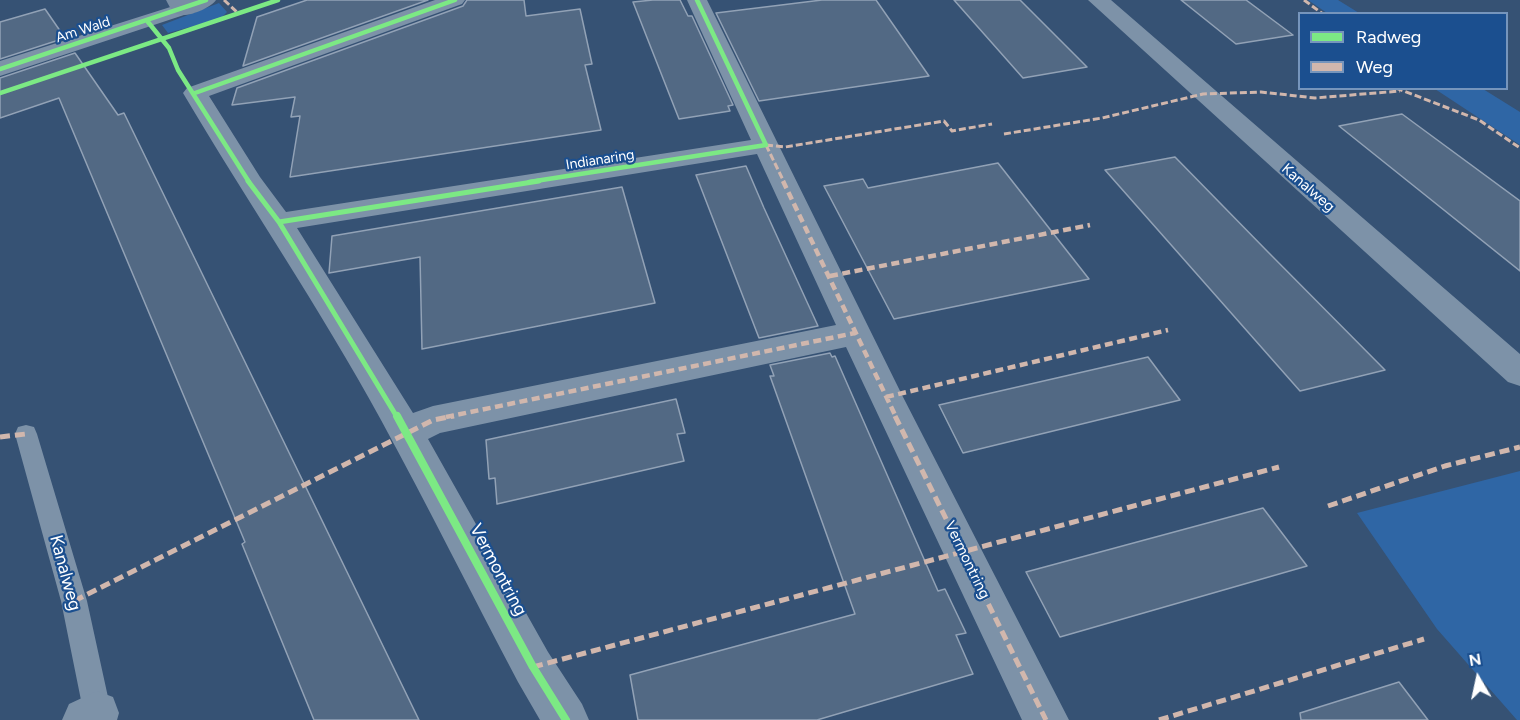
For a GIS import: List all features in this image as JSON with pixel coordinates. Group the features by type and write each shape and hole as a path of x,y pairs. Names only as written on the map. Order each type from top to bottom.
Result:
{"main road":[{"name":"Am Wald","path":"180,4 206,0"}],"street":[{"path":"455,0 195,93 249,182 279,222 406,433 433,420 855,333 697,0"},
{"name":"Kanalweg","path":"1098,0 1520,373"},
{"name":"Am Wald","path":"0,69 180,4"},
{"name":"Indianaring","path":"279,222 766,145"},
{"name":"Vermontring","path":"855,333 1046,720"},
{"name":"Vermontring","path":"406,433 533,667 566,720"}],"lane":[{"name":"Kanalweg","path":"26,434 74,601 94,718"}],"shaded area":[{"path":"1308,0 1338,0 1357,12 1326,12"},
{"path":"219,3 227,12 220,19 168,33 162,25"},
{"path":"1437,90 1485,90 1520,112 1520,145"},
{"path":"1520,471 1520,720 1517,720 1437,629 1357,513"}],"building":[{"path":"307,0 428,0 243,66 257,17"},
{"path":"467,0 524,0 526,16 580,9 592,64 585,65 601,130 290,177 300,116 291,117 295,97 232,105 237,88 463,6"},
{"path":"680,0 688,16 692,16 733,105 728,106 730,111 679,119 633,2"},
{"path":"822,0 876,0 929,76 759,101 716,13"},
{"path":"954,0 1020,0 1087,67 1023,78"},
{"path":"1181,0 1246,0 1293,35 1236,44"},
{"path":"45,9 65,38 0,59 0,22"},
{"path":"75,53 118,115 124,113 419,720 314,720 242,544 245,542 59,98 0,118 0,78"},
{"path":"1402,114 1520,201 1520,271 1339,126"},
{"path":"1175,157 1385,370 1300,391 1105,170"},
{"path":"998,163 1089,279 894,319 824,186 863,179 868,188"},
{"path":"746,166 818,326 759,338 696,175"},
{"path":"622,187 655,303 422,349 420,257 329,273 332,236"},
{"path":"830,353 832,357 835,356 938,591 945,589 966,633 956,635 973,674 817,720 638,720 630,675 855,614 770,376 774,376 770,365"},
{"path":"1148,357 1180,400 963,453 939,405"},
{"path":"676,399 685,433 677,434 684,461 497,504 495,478 489,479 486,440"},
{"path":"1263,508 1307,566 1060,637 1026,572"},
{"path":"1399,682 1428,720 1301,720 1300,713"}],"marked path":[{"path":"224,0 239,14"},
{"path":"1304,0 1320,12"},
{"path":"1401,90 1479,120 1520,148"},
{"path":"1004,134 1102,118 1203,94 1261,92 1315,98 1400,91"},
{"path":"766,145 785,147 944,121 952,131 992,124"},
{"path":"766,145 886,397 1046,720"},
{"path":"830,276 1090,225"},
{"path":"886,397 1168,330"},
{"path":"74,601 433,420 855,333"},
{"path":"0,437 26,434"},
{"path":"1328,506 1445,466 1520,447"},
{"path":"533,667 1279,467"},
{"path":"1159,720 1424,639"}],"cycle path":[{"path":"0,69 206,0"},
{"path":"0,93 278,0"},
{"path":"195,93 455,0"},
{"path":"279,222 766,145 697,0"},
{"path":"148,22 169,48 178,70 249,182 279,222 393,409 533,667 566,720"}]}
